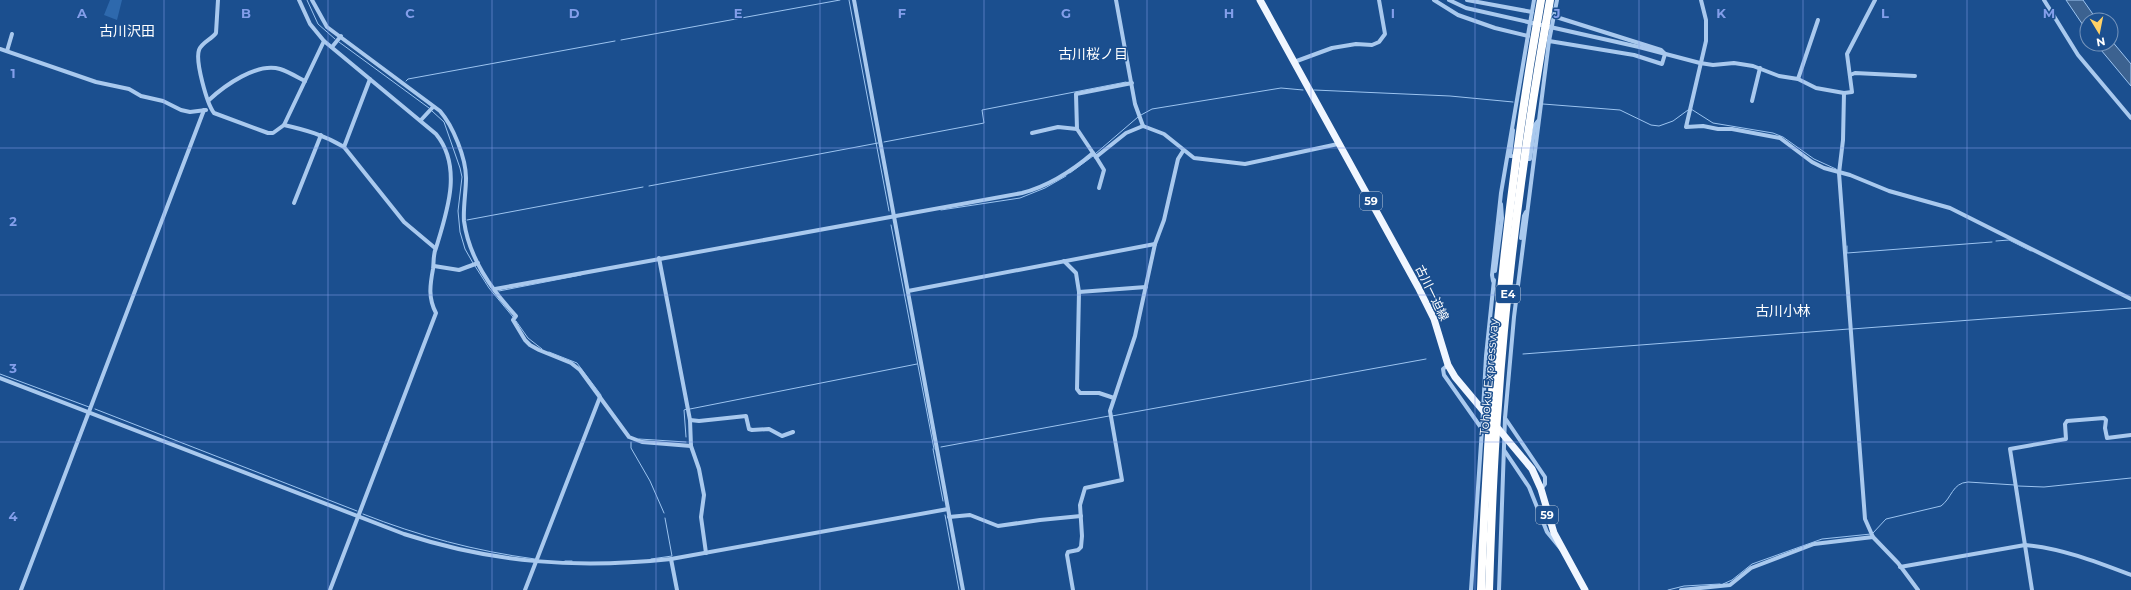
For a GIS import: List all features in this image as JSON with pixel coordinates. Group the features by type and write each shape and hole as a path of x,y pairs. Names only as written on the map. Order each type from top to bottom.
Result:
{"highway":[{"name":"Tohoku Expressway","path":"1481,590 1490,411 1499,300 1522,112 1541,0"},
{"name":"Tohoku Expressway","path":"1489,590 1497,412 1507,301 1531,112 1550,0"}],"main road":[{"name":"古川一迫線","path":"1260,0 1429,309 1448,365 1460,384 1478,403 1532,469 1541,489 1550,524 1585,590"}],"street":[{"path":"218,0 216,33 202,45 198,54 203,85 211,109 214,113 268,133 273,133 284,125 324,40"},
{"path":"299,0 310,24 324,40 421,120 442,141 449,157 448,208 441,236 436,248 430,288 431,305 436,313 330,590"},
{"path":"312,0 327,27 440,111 451,126 464,166 466,180 464,219 472,253 495,289 516,316 512,320 525,340 539,350 576,366 626,434 635,440 691,446"},
{"path":"854,0 963,590"},
{"path":"1116,0 1138,116 1143,126 1164,134 1179,144 1183,150 1194,158 1245,164 1338,144"},
{"path":"1294,62 1332,48 1356,44 1372,45 1379,42 1385,34 1379,0"},
{"path":"1434,0 1458,15 1495,28 1528,36"},
{"path":"1449,0 1466,8 1558,28 1700,63 1713,65 1734,63 1760,68 1779,76 1798,79 1816,88 1844,93 1852,92 1847,54 1875,0"},
{"path":"1467,0 1532,12"},
{"path":"1493,281 1492,275 1501,193 1534,0"},
{"path":"1499,590 1503,450 1518,279 1549,40 1557,0"},
{"path":"1701,0 1706,20 1706,32 1686,127 1703,126 1718,129 1732,129 1780,138 1812,162 1889,191 1950,208 2131,298"},
{"path":"2044,0 2078,55 2131,118"},
{"path":"1553,16 1661,50 1665,54"},
{"path":"1798,79 1818,20"},
{"path":"7,50 12,34"},
{"path":"332,47 341,36"},
{"path":"1549,40 1634,55 1662,64 1665,54"},
{"path":"0,49 7,50 10,53 96,82 129,89 141,96 162,101 181,110 190,112 211,109"},
{"path":"1752,101 1760,68"},
{"path":"209,100 228,84 257,71 280,69 305,80"},
{"path":"1850,75 1855,73 1915,76"},
{"path":"344,147 370,79"},
{"path":"1099,188 1104,170 1077,129 1076,94 1132,83"},
{"path":"1844,93 1843,140 1839,171 1865,519 1872,535 1918,590"},
{"path":"421,120 433,107"},
{"path":"21,590 90,413 121,325 204,110"},
{"path":"1512,156 1510,156 1514,127 1513,118"},
{"path":"1528,159 1530,159 1535,125 1539,120"},
{"path":"284,125 321,135 344,147 404,222 436,248"},
{"path":"495,289 1030,191 1064,175 1126,133 1143,126"},
{"path":"1032,133 1058,127 1077,129"},
{"path":"294,203 321,135"},
{"path":"1073,590 1067,555 1068,552 1078,550 1081,547 1080,503 1085,488 1122,480 1110,416 1114,398 1134,336 1155,244 1164,220 1178,159 1183,150"},
{"path":"1471,590 1486,356 1493,281 1500,243 1502,218 1501,193"},
{"path":"1518,279 1517,269 1519,244 1524,216 1527,210"},
{"path":"908,291 1155,244"},
{"path":"659,260 690,420 691,446 699,470 704,495 701,517 706,553"},
{"path":"1064,262 1076,273 1079,292 1077,389 1080,393 1099,393 1114,398"},
{"path":"434,266 459,270 478,263"},
{"path":"1079,292 1146,287"},
{"path":"1448,365 1443,369 1444,375 1482,429"},
{"path":"0,378 358,516 443,546 493,556 535,562 604,565 671,559 948,509"},
{"path":"525,590 600,397"},
{"path":"690,420 699,421 746,416 749,429 769,428 782,436 793,432"},
{"path":"1505,418 1545,477 1545,484 1541,489"},
{"path":"2032,590 2014,483 2010,449 2066,439 2065,424 2067,421 2104,418 2106,420 2105,428 2107,438 2131,435"},
{"path":"1503,450 1529,487 1547,532 1556,545 1563,551"},
{"path":"949,517 970,515 1001,526 1081,516"},
{"path":"1681,590 1730,586 1751,568 1814,544 1872,535"},
{"path":"1900,567 2025,545 2041,546 2103,564 2131,575"},
{"path":"671,559 677,590"}],"shaded area":[{"path":"110,0 122,0 117,20 104,15"},
{"path":"2066,0 2083,0 2091,12 2079,12 2079,19"},
{"path":"2119,50 2131,64 2131,86 2103,52 2119,52"}],"waterway":[{"path":"307,0 318,24 335,39"},
{"path":"621,40 840,0"},
{"path":"849,0 889,211"},
{"path":"406,81 408,79 615,41"},
{"path":"339,42 429,108"},
{"path":"884,142 984,123 982,110 1126,82"},
{"path":"1141,115 1152,109 1281,88 1303,90"},
{"path":"1314,90 1450,96 1513,102"},
{"path":"1543,104 1620,110 1651,125 1659,126 1673,121 1688,110"},
{"path":"1691,109 1713,123 1773,133 1783,137 1814,159 1836,169"},
{"path":"432,111 444,122 460,168 462,177 458,211 460,232 465,249 473,263"},
{"path":"1095,154 1138,117"},
{"path":"649,186 878,143"},
{"path":"1070,173 1093,156"},
{"path":"941,210 1020,198 1045,188 1066,176"},
{"path":"467,220 643,187"},
{"path":"891,225 934,449"},
{"path":"1996,241 2009,240 2031,251"},
{"path":"1847,246 1847,253 1992,242"},
{"path":"475,266 489,288 513,317"},
{"path":"499,291 581,275"},
{"path":"1852,329 2131,308"},
{"path":"516,321 528,338 542,349"},
{"path":"1523,354 1849,329"},
{"path":"549,352 577,363 601,395"},
{"path":"1112,416 1426,359"},
{"path":"690,409 917,364"},
{"path":"0,374 89,407"},
{"path":"95,409 357,511"},
{"path":"686,437 684,410 687,409"},
{"path":"941,447 1109,416"},
{"path":"639,439 686,442"},
{"path":"631,442 631,448 650,481 664,513"},
{"path":"933,449 943,501"},
{"path":"2018,486 2044,487 2131,478"},
{"path":"1873,533 1886,519 1941,506 1945,503 1955,488 1963,483 2015,485"},
{"path":"363,514 448,542 491,552 535,559"},
{"path":"945,515 959,590"},
{"path":"651,559 672,556 665,518"},
{"path":"1723,584 1732,580 1752,564 1822,539 1871,534"},
{"path":"565,561 572,561"},
{"path":"1668,590 1684,586 1720,584"}],"district":[{"name":"古川沢田","path":"127,31"},
{"name":"古川桜ノ目","path":"1093,54"},
{"name":"古川小林","path":"1783,311"}]}
